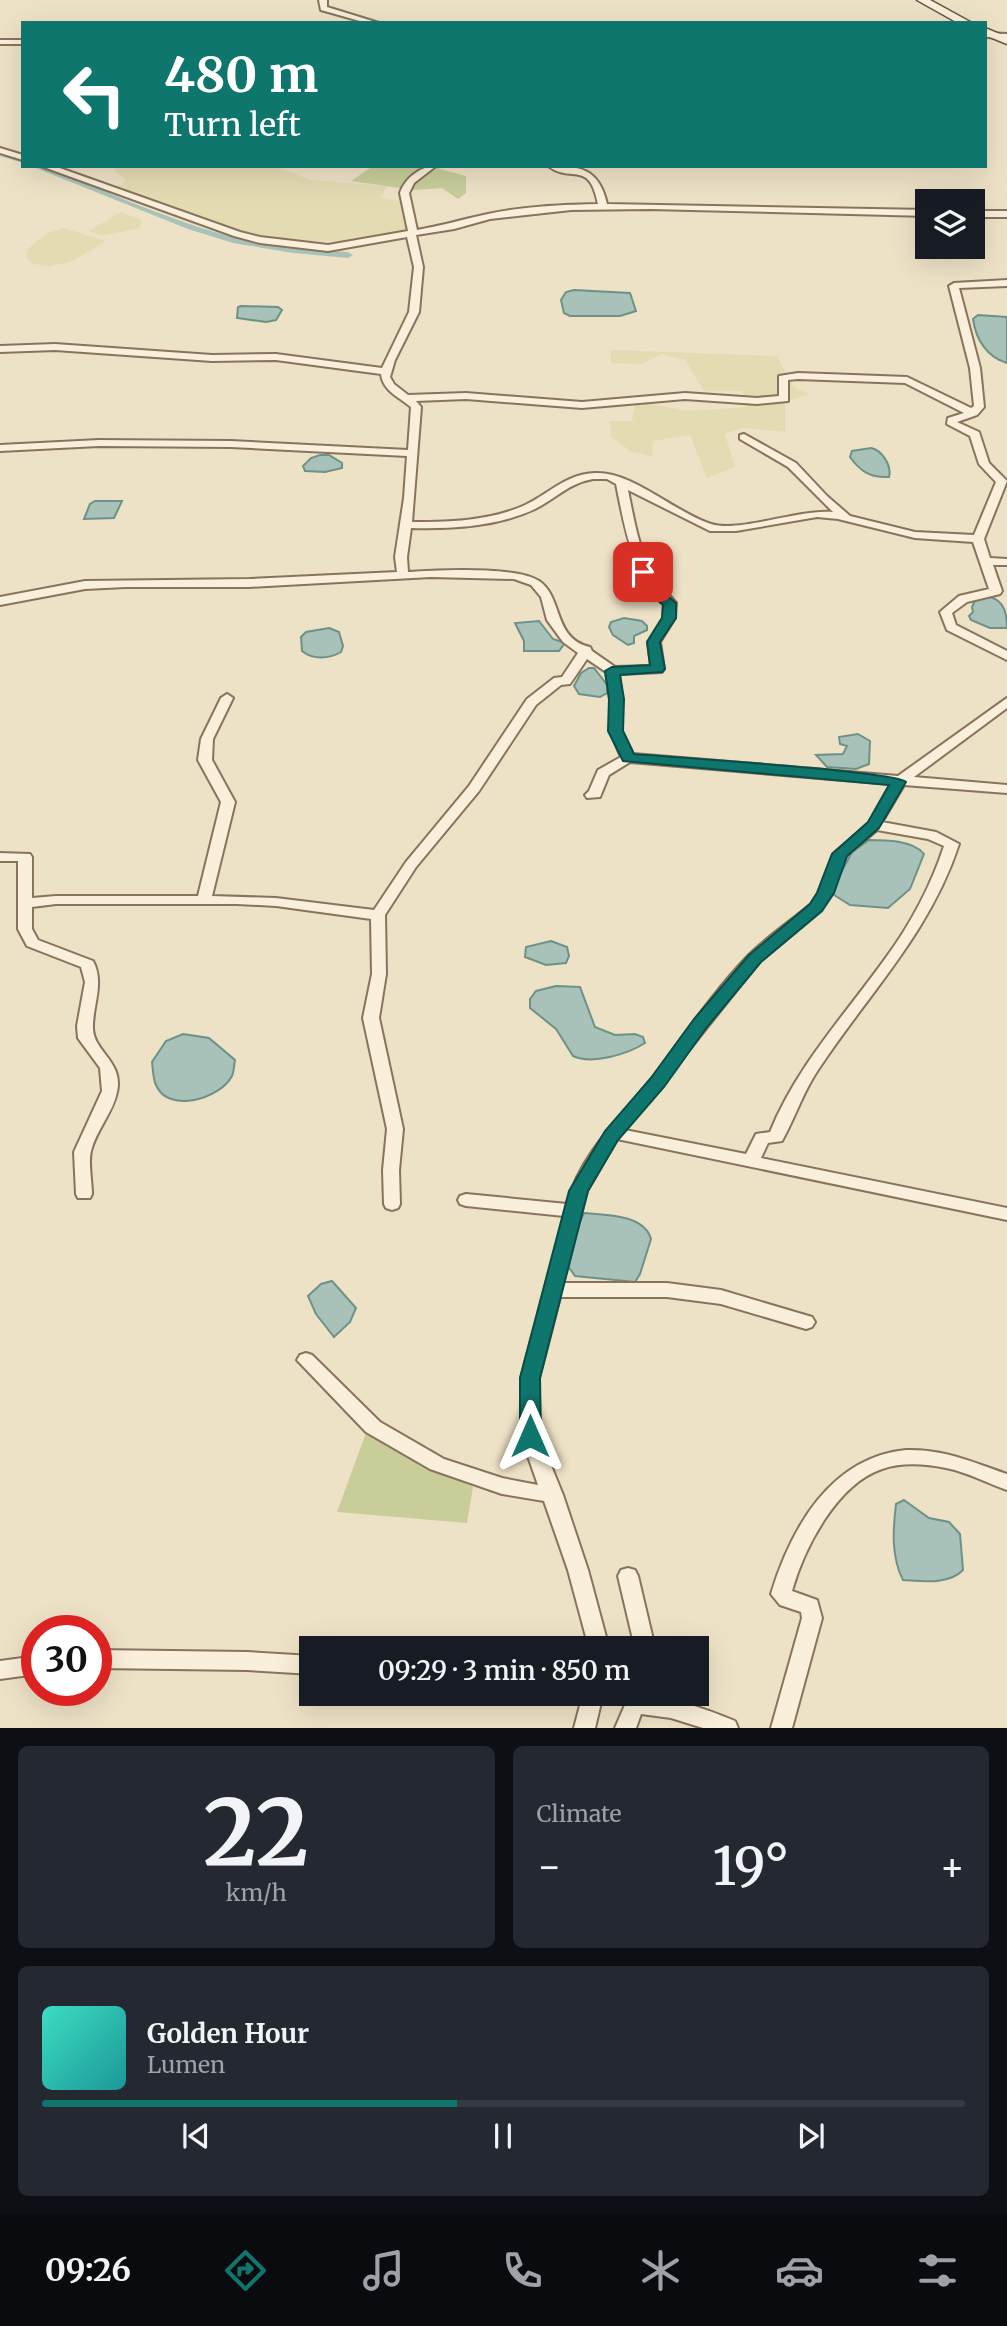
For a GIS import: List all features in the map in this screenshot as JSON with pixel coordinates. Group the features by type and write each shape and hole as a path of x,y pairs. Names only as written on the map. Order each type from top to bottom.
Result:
{"main road":[{"path":"922,0 963,21"},
{"path":"988,34 1007,41"}],"street":[{"path":"323,0 324,8 369,21"},
{"path":"988,34 1007,36"},
{"path":"0,42 21,42"},
{"path":"0,150 21,157"},
{"path":"51,168 260,240 328,248 345,247 413,231 454,226 489,216 603,207 915,213"},
{"path":"403,575 401,557 416,407 386,382 386,372 414,308 419,264 412,245 413,231 406,208 405,186 409,180 429,168"},
{"path":"556,168 563,171 581,171 592,179 597,185 603,207"},
{"path":"985,215 1007,214"},
{"path":"1007,283 954,286 975,368 979,407 973,413 952,420 952,424 975,434 985,464 1002,482 978,540 996,591 963,599 946,612 951,627 1007,656"},
{"path":"5,349 22,335"},
{"path":"5,349 83,348 234,359 276,357 386,372"},
{"path":"407,398 466,396 582,404 685,396 757,401 784,399 783,378 810,376 906,380 973,413"},
{"path":"744,437 754,447 790,464 834,509 862,523"},
{"path":"0,448 99,443 231,444 412,453"},
{"path":"406,524 460,526 525,510 567,481 582,475 609,476 710,527 736,528 817,514 838,516 925,536 978,540"},
{"path":"0,601 85,585 126,583 249,583 403,575 515,576 536,583 547,596 553,620 567,639 612,671 657,669 653,642 669,618 670,603 655,591 643,572 621,481"},
{"path":"985,561 1007,562"},
{"path":"392,1204 391,1162 394,1129 371,1018 379,974 378,915 411,865 481,777 531,702 558,681 566,681 586,650"},
{"path":"612,671 616,699 616,731 628,758"},
{"path":"204,900 228,802 205,760 208,739 227,698"},
{"path":"595,1636 578,1570 530,1436 530,1378 579,1191 614,1133 755,958 816,907 825,893 840,854 874,825 899,782 1007,702"},
{"path":"592,795 595,794 603,773 628,758 1007,789"},
{"path":"752,1160 762,1138 776,1137 800,1084 856,1004 890,962 924,908 946,861 951,844 942,839 874,825"},
{"path":"0,856 25,857 25,929 32,943 88,964 92,982 85,1026 86,1038 108,1068 110,1091 82,1152 84,1194"},
{"path":"26,904 56,900 276,902 378,915"},
{"path":"614,1133 1007,1214"},
{"path":"466,1200 573,1211"},
{"path":"553,1290 667,1290 721,1297 806,1322"},
{"path":"306,1360 373,1427 437,1464 502,1486 553,1495"},
{"path":"781,1727 812,1618 810,1606 787,1599 782,1594 798,1550 824,1506 865,1468 880,1461 909,1457 945,1459 1007,1482"},
{"path":"628,1576 642,1636"},
{"path":"112,1658 299,1664"},
{"path":"0,1670 21,1667"},
{"path":"584,1727 590,1706"},
{"path":"625,1727 630,1706"},
{"path":"666,1706 728,1727"}],"shaded area":[{"path":"280,168 311,180 387,186 381,198 400,201 407,229 363,239 339,241 271,242 234,236 120,196 117,187 127,181 114,170"},
{"path":"121,212 142,220 140,228 101,236 89,231"},
{"path":"64,228 106,241 71,262 49,266 34,264 27,259 27,250 37,241 48,233"},
{"path":"611,350 777,356 793,386 809,394 785,402 785,432 742,428 725,434 735,467 707,478 690,435 653,441 652,456 632,452 611,437 610,421 632,421 636,401 686,411 747,407 742,391 704,391 685,360 662,354 642,364 611,363"}],"green space":[{"path":"370,168 440,168 466,176 466,193 458,199 442,188 415,190 351,181"},
{"path":"367,1430 473,1487 467,1523 337,1512"}],"water":[{"path":"574,290 630,293 636,311 620,316 570,316 564,313 561,300 566,292"},
{"path":"238,307 278,307 282,310 276,320 266,322 237,318"},
{"path":"978,315 1007,317 1007,363 994,357 980,341 973,319"},
{"path":"871,448 885,459 889,477 866,473 850,457 852,451"},
{"path":"329,455 342,463 342,468 325,472 305,471 303,466 311,458"},
{"path":"95,501 122,501 114,518 84,519 90,504"},
{"path":"991,597 999,602 1004,610 1007,628 990,628 971,620 969,616 973,612 976,598"},
{"path":"624,618 642,621 647,626 647,630 634,636 634,643 628,645 613,635 609,627 611,622"},
{"path":"539,621 553,639 565,643 559,651 524,651 524,641 515,623"},
{"path":"329,628 339,632 343,646 341,652 321,658 302,651 301,637 306,632"},
{"path":"594,668 608,686 607,693 600,697 579,694 574,686 581,673"},
{"path":"858,734 870,741 869,764 856,769 827,767 816,755 843,754 847,746 840,744 839,737"},
{"path":"869,840 906,843 924,854 910,889 888,908 850,905 834,895 833,888 852,852"},
{"path":"551,941 567,947 569,956 566,963 546,965 525,957 526,947"},
{"path":"556,986 580,987 595,1027 615,1035 635,1034 643,1037 645,1043 629,1051 600,1059 573,1056 556,1029 530,1008 530,999 536,991"},
{"path":"183,1034 209,1038 235,1060 232,1076 226,1084 206,1097 182,1101 171,1099 162,1094 155,1083 152,1062 166,1041"},
{"path":"584,1213 623,1217 641,1225 647,1231 651,1239 635,1282 575,1276 568,1266 573,1239"},
{"path":"332,1281 356,1308 350,1322 334,1337 316,1314 308,1296 321,1284"},
{"path":"904,1500 929,1518 949,1522 960,1534 963,1570 957,1575 935,1581 903,1580 896,1562 894,1533 896,1504"}],"waterway":[{"path":"0,153 21,160"},
{"path":"40,168 191,227 236,241 348,255"}],"route":[{"path":"530,1436 530,1378 579,1191 611,1136 755,958 816,907 825,893 840,854 874,825 899,782 858,775 784,772 628,758 616,731 616,699 612,671 657,669 653,642 669,618 670,603 655,591 643,572"}]}
